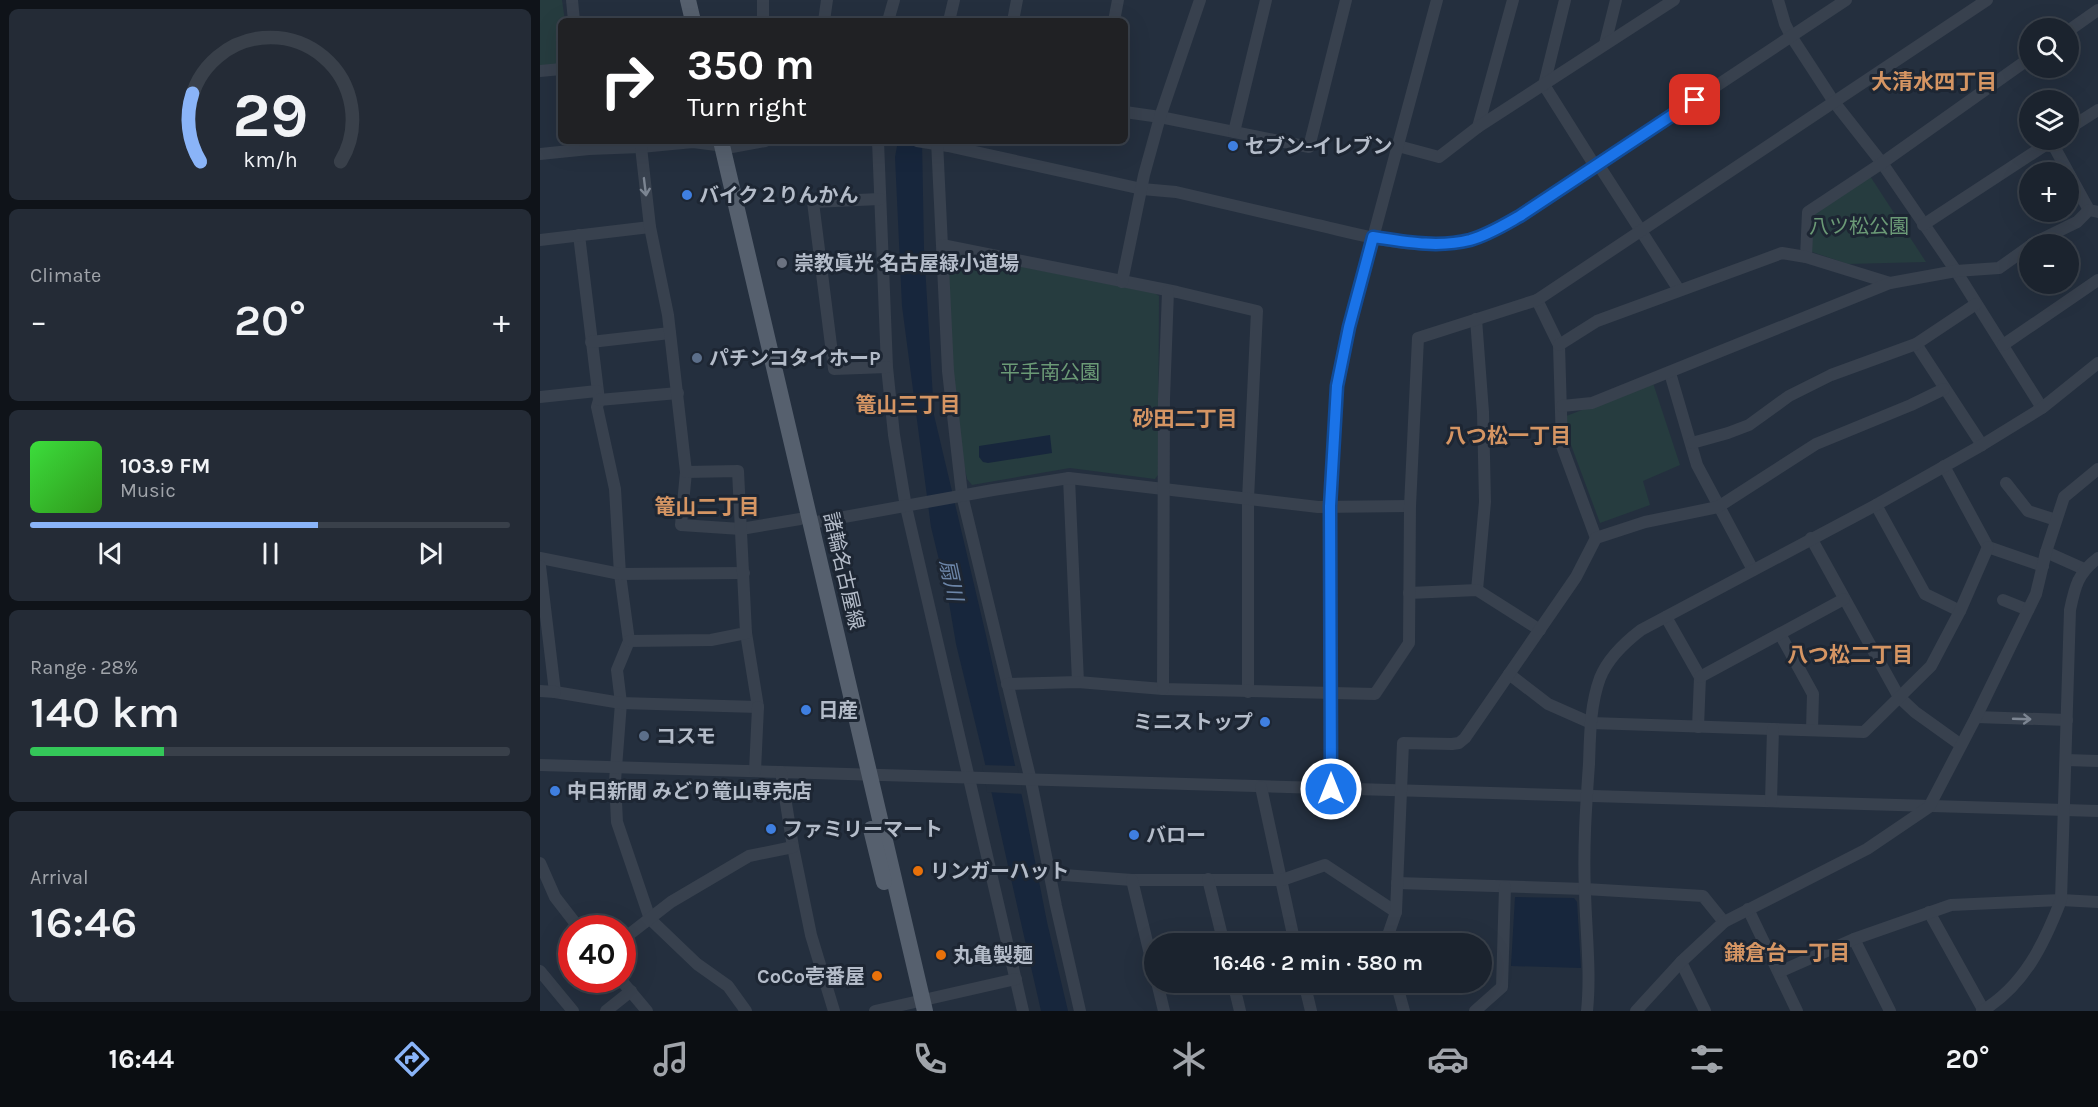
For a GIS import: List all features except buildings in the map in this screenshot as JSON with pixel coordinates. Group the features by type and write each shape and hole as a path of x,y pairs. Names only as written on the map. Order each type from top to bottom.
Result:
{"main road":[{"path":"678,0 682,18"},
{"path":"688,0 692,18"},
{"name":"諸輪名古屋線","path":"717,144 918,1006"}],"street":[{"path":"572,0 574,18"},
{"path":"763,0 763,18"},
{"path":"824,18 827,0"},
{"path":"889,18 894,0"},
{"path":"950,18 954,0"},
{"path":"1014,18 1017,0"},
{"path":"1115,18 1118,0"},
{"path":"1122,282 1160,117 1200,0"},
{"path":"1234,132 1266,0"},
{"path":"1128,112 1309,147 1346,0"},
{"path":"1331,789 1330,506 1337,386 1349,327 1437,0"},
{"path":"1478,127 1513,0"},
{"path":"1565,0 1544,85 1679,290"},
{"path":"1605,44 1616,0"},
{"path":"1398,146 1439,157 1478,127 1674,0"},
{"path":"1778,0 1791,36 1834,102 1882,163 1956,271 2042,408"},
{"path":"946,144 1142,189 1176,192 1373,237 1421,244 1447,244 1471,240 1520,216 1846,0"},
{"path":"1007,684 1078,682 1163,689 1375,694 1409,643 1410,506 1418,338 1537,300 1987,0"},
{"path":"2094,0 2098,4"},
{"path":"2079,23 2098,10"},
{"path":"1806,257 1808,212 1882,163 2019,66"},
{"path":"540,71 558,69"},
{"path":"2079,122 2098,110"},
{"path":"540,154 589,145 641,147 672,144"},
{"path":"721,144 732,147 748,144"},
{"path":"878,144 887,367 894,435 906,507 1023,1011"},
{"path":"937,144 948,370 958,497 1007,684 1025,781 1050,874 1080,1011"},
{"path":"641,147 650,227 666,302 678,393 686,472 681,525 741,529 906,507 1069,478 1330,506 1410,506"},
{"path":"1923,225 2037,150"},
{"path":"2053,234 2094,211 2058,150"},
{"path":"880,199 813,202 834,369 887,367"},
{"path":"540,240 650,227"},
{"path":"579,235 598,395 597,407 615,489 620,574 629,641 617,670 621,703 616,768 617,822 650,919 697,964 728,986 746,1011"},
{"path":"942,245 1257,311 1248,499 1248,692"},
{"path":"1559,345 1597,321 1782,253 1806,257 1890,283"},
{"path":"1562,406 1592,403 1890,283 1956,271 1999,268 2019,254"},
{"path":"2002,345 2098,280"},
{"path":"1163,689 1164,399 1168,291"},
{"path":"1537,300 1559,345 1562,446 1596,538"},
{"path":"1692,443 1749,425 1789,396 1831,375 1916,344 1976,304"},
{"path":"1476,319 1483,412 1485,502 1477,590"},
{"path":"591,342 670,333"},
{"path":"1916,344 1982,446"},
{"path":"1587,1011 1589,990 1585,889 1591,723 1595,694 1601,676 1615,653 1641,630 1982,446 2042,408 2098,363"},
{"path":"1670,373 1697,465 1753,570"},
{"path":"1389,933 1396,912 1403,743 1459,743 1576,577 1596,538 1645,522 1718,507 1816,444 1944,389"},
{"path":"540,397 678,393"},
{"path":"1944,466 1988,547 2043,566"},
{"path":"1636,1011 1681,962 1724,922 1867,849 1929,807 2036,594 2046,552 2064,497 2098,469"},
{"path":"686,472 738,471 746,633 758,707 755,771"},
{"path":"1069,478 1078,682"},
{"path":"2006,483 2028,511 2056,520"},
{"path":"1876,505 1925,594 1959,611"},
{"path":"1811,538 1899,697 1915,712 1961,745"},
{"path":"1509,674 1548,704 1591,723 1864,732 1931,666 1988,547"},
{"path":"2046,552 2084,569"},
{"path":"540,558 620,574 744,573"},
{"path":"1929,912 1983,1011 2018,980 2046,939 2061,900 2070,610 2075,588 2084,569 2098,558"},
{"path":"540,567 555,692"},
{"path":"1409,593 1477,590 1540,630"},
{"path":"1700,677 1844,599"},
{"path":"2003,600 2028,610"},
{"path":"1666,617 1700,677 1698,726"},
{"path":"629,641 711,640 746,633"},
{"path":"1780,634 1813,694 1812,730"},
{"path":"540,691 621,703 758,707"},
{"path":"1976,717 2067,720"},
{"path":"1771,801 1773,729"},
{"path":"2066,760 2098,761"},
{"path":"540,765 2098,811"},
{"path":"781,772 793,848 811,935 834,1011"},
{"path":"1261,787 1293,933"},
{"path":"636,930 671,902 749,856 793,848"},
{"path":"540,863 555,897 569,915"},
{"path":"1050,874 1132,880 1282,880 1325,864 1396,912"},
{"path":"1208,879 1221,933"},
{"path":"1132,880 1145,933"},
{"path":"1397,883 1585,889 1703,896 1724,922"},
{"path":"1475,1011 1502,987 1505,887"},
{"path":"1779,972 1854,939 1950,905 2061,900 2098,902"},
{"path":"1748,909 1797,1011"},
{"path":"1854,939 1890,1011"},
{"path":"1681,962 1705,1011"},
{"path":"540,971 573,1011"},
{"path":"874,1011 918,1006 1016,979"},
{"path":"606,1011 628,993"},
{"path":"633,993 647,1011"},
{"path":"1160,993 1164,1011"},
{"path":"1236,993 1240,1011"},
{"path":"1307,993 1311,1011"},
{"path":"1399,993 1404,1011"}],"green space":[{"path":"540,0 562,0 565,18 558,18 558,65 540,67"},
{"name":"八ツ松公園","path":"1870,176 1926,262 1848,264 1806,250 1806,217"},
{"name":"平手南公園","path":"947,252 1155,293 1159,296 1158,475 1155,479 1070,468 972,485 967,479 956,428"},
{"path":"1653,383 1680,465 1643,481 1650,505 1600,523 1561,418"}],"water":[{"name":"扇川","path":"897,144 922,144 924,249 934,415 985,631 1068,1011 1041,1011 931,527 902,306 895,157"},
{"path":"1050,435 1052,453 988,463 983,462 979,457 979,446"},
{"path":"1515,897 1574,898 1577,902 1581,968 1511,966"}],"pier":[{"path":"982,765 1017,766 1023,794 987,792"}],"place":[{"name":"セブン-イレブン","path":"1233,146"},
{"name":"バイク２りんかん","path":"687,195"},
{"name":"崇教眞光 名古屋緑小道場","path":"782,263"},
{"name":"パチンコタイホーP","path":"697,358"},
{"name":"日産","path":"806,710"},
{"name":"ミニストップ","path":"1265,722"},
{"name":"コスモ","path":"644,736"},
{"name":"中日新聞 みどり篭山専売店","path":"555,791"},
{"name":"ファミリーマート","path":"771,829"},
{"name":"バロー","path":"1134,835"},
{"name":"リンガーハット","path":"918,871"},
{"name":"丸亀製麺","path":"941,955"},
{"name":"CoCo壱番屋","path":"877,976"}],"district":[{"name":"大清水四丁目","path":"1934,82"},
{"name":"篭山三丁目","path":"908,405"},
{"name":"砂田二丁目","path":"1185,419"},
{"name":"八つ松一丁目","path":"1508,436"},
{"name":"篭山二丁目","path":"707,507"},
{"name":"八つ松二丁目","path":"1850,655"},
{"name":"鎌倉台一丁目","path":"1787,953"}],"route":[{"path":"1331,789 1330,506 1337,386 1349,327 1373,237 1421,244 1447,244 1471,240 1495,230 1520,216 1695,100"}]}
